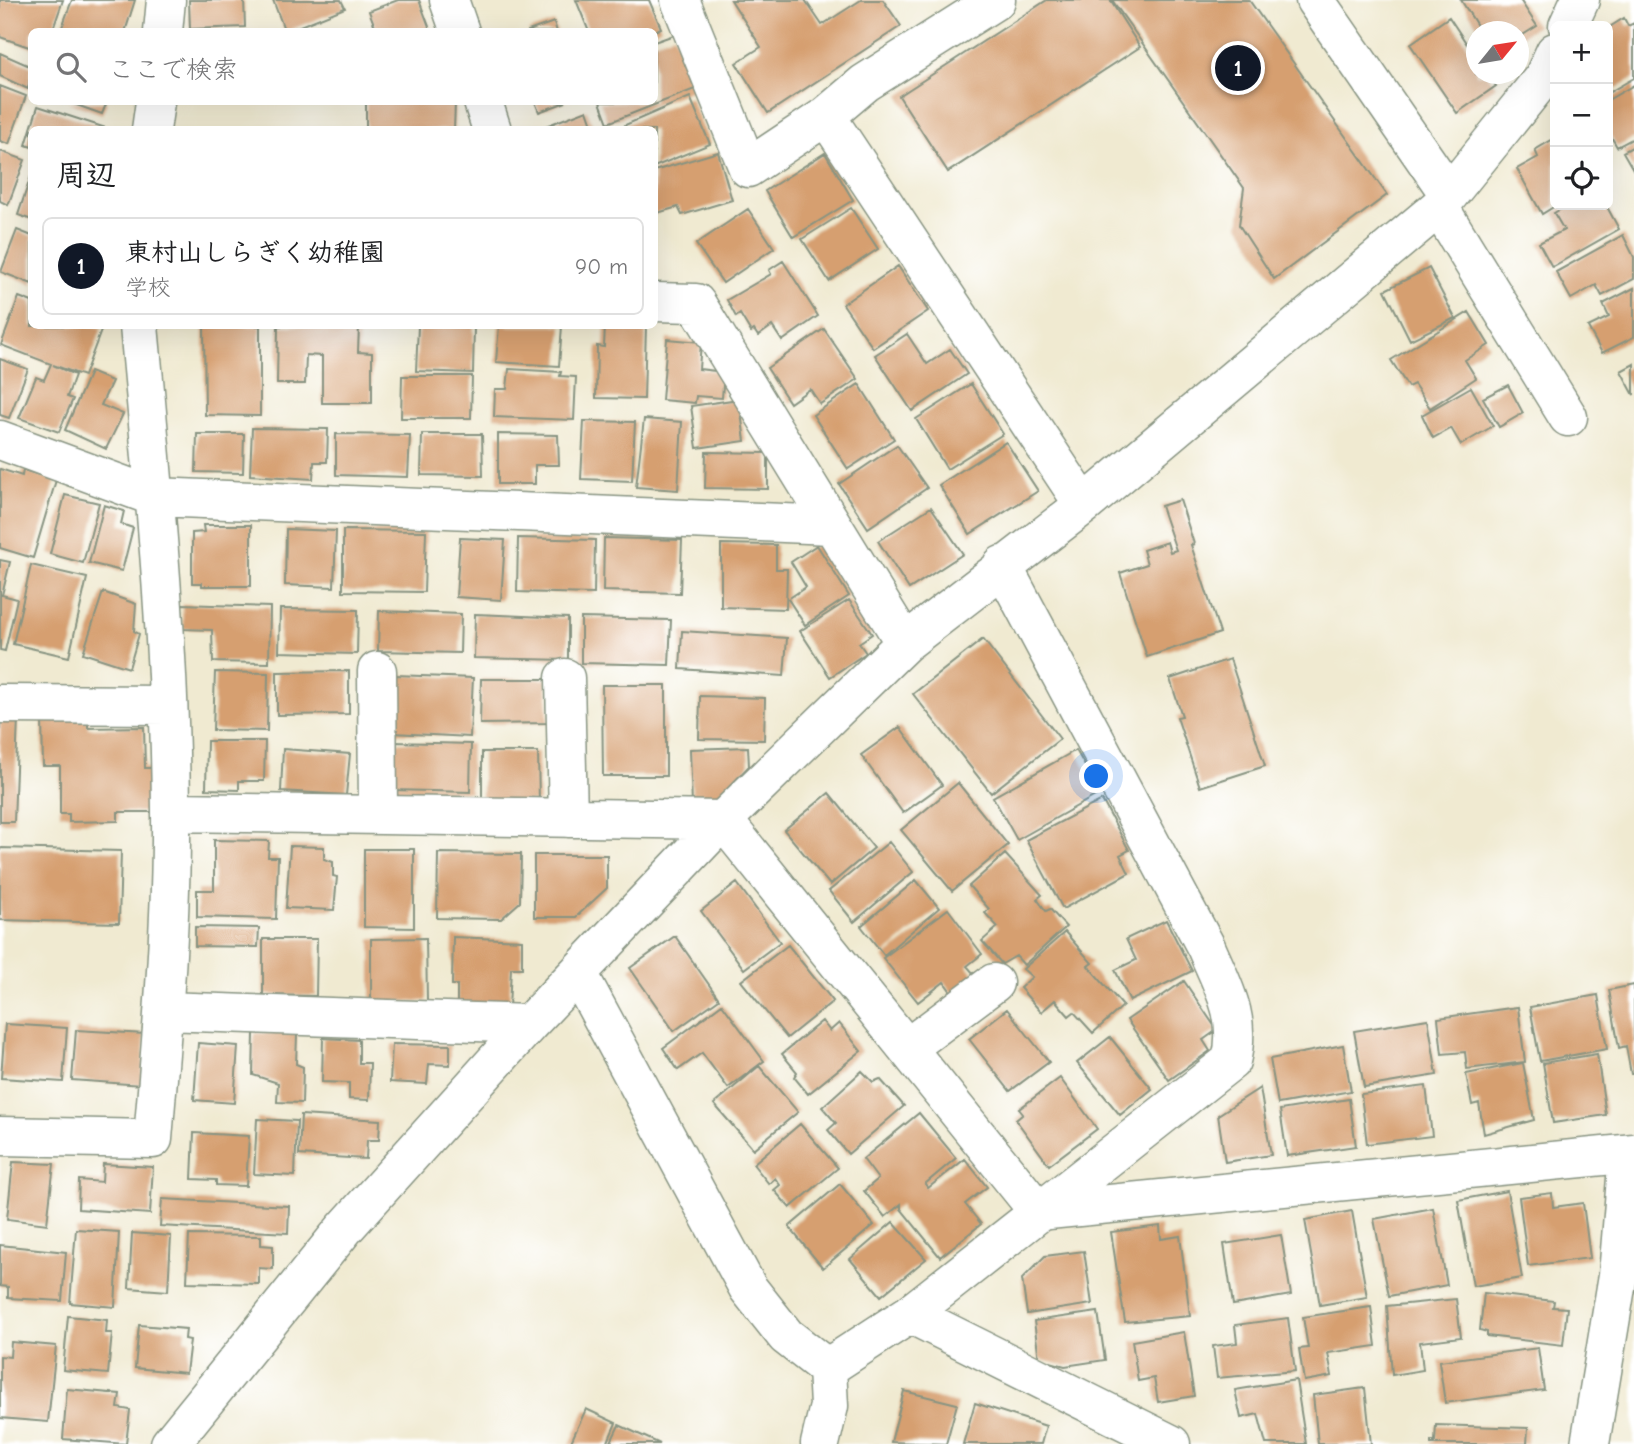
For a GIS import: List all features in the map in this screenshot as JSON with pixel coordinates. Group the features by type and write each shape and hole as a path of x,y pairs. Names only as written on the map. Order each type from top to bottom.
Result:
{"street":[{"path":"163,28 166,0"},
{"path":"449,0 459,28"},
{"path":"680,0 748,168 826,116 865,83 996,0"},
{"path":"1315,0 1444,201 1568,417"},
{"path":"1570,21 1580,0"},
{"path":"170,1444 344,1229 529,1024 723,820 905,643 1002,565 1084,505 1444,201 1543,78 1550,63"},
{"path":"152,126 155,105"},
{"path":"484,105 491,126"},
{"path":"826,116 1084,505"},
{"path":"658,302 696,303 905,643"},
{"path":"0,1136 153,1139 164,1011 171,812 155,497 139,329"},
{"path":"0,440 155,497 831,524"},
{"path":"827,1368 910,1314 1231,1061 1237,1037 1231,1005 1206,947 1002,565"},
{"path":"377,671 378,813"},
{"path":"565,678 568,818"},
{"path":"0,704 167,705"},
{"path":"171,812 723,820"},
{"path":"723,820 1038,1211"},
{"path":"578,973 748,1288 786,1336 827,1368 829,1406 820,1444"},
{"path":"907,1048 994,983"},
{"path":"164,1011 529,1024"},
{"path":"1038,1211 1631,1154 1618,1275 1590,1444"},
{"path":"910,1314 1167,1443"}],"building":[{"path":"0,0 63,0 53,28 28,28 28,47 0,37"},
{"path":"72,0 135,0 126,28 62,28"},
{"path":"189,0 244,0 245,27 190,28"},
{"path":"273,0 341,0 345,8 295,28 284,28"},
{"path":"398,0 419,0 430,28 375,28 369,11"},
{"path":"576,0 649,0 661,28 658,30 587,28"},
{"path":"731,0 805,0 822,25 861,0 883,0 901,26 768,113 736,63 761,47"},
{"path":"1047,0 1110,0 1140,47 948,172 899,96"},
{"path":"1112,0 1249,0 1387,195 1274,279 1239,225 1244,188"},
{"path":"1461,0 1520,0 1537,26 1529,31 1529,21 1474,21"},
{"path":"1449,17 1466,43 1466,84 1496,86 1457,113 1410,44"},
{"path":"1624,18 1628,26 1634,23 1634,78 1613,90 1613,84 1613,25"},
{"path":"554,22 556,28 537,28"},
{"path":"674,35 695,89 658,103 658,41"},
{"path":"0,53 28,65 28,89 0,76"},
{"path":"1634,85 1634,138 1617,147 1613,140 1613,97"},
{"path":"0,86 26,96 9,144 0,141"},
{"path":"690,97 710,144 658,165 658,126 625,125"},
{"path":"76,105 106,105 102,114"},
{"path":"366,105 455,105 454,126 366,126"},
{"path":"536,105 558,105 539,112"},
{"path":"601,105 654,105 608,123"},
{"path":"38,106 100,126 32,126"},
{"path":"587,110 593,126 546,126"},
{"path":"1550,141 1550,209 1542,214 1517,169 1538,157 1535,150"},
{"path":"1634,146 1634,171 1623,152"},
{"path":"0,151 25,160 8,205 0,201"},
{"path":"718,152 732,200 682,215 678,207 658,213 658,170"},
{"path":"825,153 853,200 793,237 765,191"},
{"path":"28,185 28,219 18,215"},
{"path":"851,208 878,249 829,281 802,239"},
{"path":"748,209 774,248 723,283 696,244"},
{"path":"1559,210 1609,210 1619,229 1552,267 1539,243 1564,230 1554,213"},
{"path":"17,230 28,234 28,282 1,272"},
{"path":"1623,235 1634,257 1634,279 1602,296 1596,285 1571,299 1556,272"},
{"path":"783,261 818,316 782,341 772,326 758,336 754,330 751,332 740,314 736,317 727,300 771,274 769,270"},
{"path":"898,266 928,311 873,348 843,304"},
{"path":"1429,268 1455,318 1410,340 1385,290"},
{"path":"1634,288 1634,337 1602,353 1588,327 1609,317 1603,304"},
{"path":"19,297 28,300 28,329 102,329 84,376 53,365 75,375 67,397 73,399 59,432 19,418 36,377 44,380 51,364 1,345"},
{"path":"1469,312 1489,345 1465,360 1476,378 1430,408 1414,384 1408,387 1391,360"},
{"path":"204,329 260,329 260,416 205,415"},
{"path":"278,329 359,329 358,352 372,353 372,403 322,403 322,356 306,355 305,384 277,384"},
{"path":"418,329 474,329 473,373 416,371"},
{"path":"499,329 562,329 559,366 496,362"},
{"path":"605,329 646,329 644,399 596,398 597,346 604,347"},
{"path":"824,329 858,379 820,404 810,389 790,403 767,368"},
{"path":"907,334 927,364 950,349 967,374 912,411 875,355"},
{"path":"667,339 701,342 699,369 724,372 722,398 696,396 695,403 662,400"},
{"path":"0,359 28,369 9,418 0,415"},
{"path":"1634,364 1634,395 1621,371"},
{"path":"509,369 561,372 560,376 576,377 574,420 494,417 495,389 507,389"},
{"path":"90,372 112,381 101,405 123,414 106,449 65,430"},
{"path":"402,376 472,376 471,418 401,418"},
{"path":"859,384 894,439 848,469 813,415"},
{"path":"971,384 1003,434 947,469 916,419"},
{"path":"1508,385 1523,413 1499,427 1483,398"},
{"path":"1471,387 1493,426 1461,445 1451,428 1433,438 1422,415"},
{"path":"739,399 745,441 697,448 691,406"},
{"path":"644,419 682,422 678,490 636,487"},
{"path":"584,421 635,422 632,481 581,479"},
{"path":"252,428 328,429 327,462 314,462 313,479 250,475"},
{"path":"197,434 244,434 243,473 196,472"},
{"path":"336,434 410,435 408,477 336,475"},
{"path":"422,434 482,434 483,476 421,475"},
{"path":"498,434 558,435 559,465 535,465 535,484 498,484"},
{"path":"1006,442 1038,491 970,534 939,485"},
{"path":"897,445 927,488 868,528 839,484"},
{"path":"706,452 768,453 768,489 705,488"},
{"path":"0,469 22,476 23,470 56,480 33,558 0,548"},
{"path":"65,495 99,503 83,563 50,554"},
{"path":"1180,500 1194,544 1191,545 1220,633 1147,657 1120,573 1147,564 1143,550 1167,542 1170,552 1176,550 1161,506"},
{"path":"104,505 124,511 121,524 133,528 122,571 89,563"},
{"path":"931,507 963,554 909,589 878,541"},
{"path":"203,525 251,525 251,586 202,586 202,583 192,583 192,533 204,532"},
{"path":"286,529 336,531 334,587 285,585"},
{"path":"343,530 426,531 424,592 343,591"},
{"path":"460,538 505,540 501,600 456,597"},
{"path":"518,538 595,540 594,594 517,592"},
{"path":"604,538 682,540 680,593 603,591"},
{"path":"721,544 776,545 776,569 787,569 786,609 721,607"},
{"path":"817,545 849,596 805,625 788,599 806,587 791,562"},
{"path":"0,560 10,562 2,595 17,599 5,651 0,650"},
{"path":"31,565 87,578 69,657 13,644"},
{"path":"103,592 136,604 134,631 139,634 129,668 83,653"},
{"path":"849,600 872,634 859,643 866,653 830,677 800,631"},
{"path":"182,604 270,607 269,663 213,662 212,630 183,629"},
{"path":"280,609 358,610 357,654 279,652"},
{"path":"379,611 461,614 460,653 378,651"},
{"path":"475,614 568,618 568,660 474,658"},
{"path":"581,618 671,620 669,665 581,663"},
{"path":"682,631 787,638 784,676 680,669"},
{"path":"983,639 1060,739 991,793 913,694"},
{"path":"1230,659 1265,766 1200,787 1177,717 1182,716 1170,679"},
{"path":"349,671 349,714 277,715 277,672"},
{"path":"215,672 268,673 267,731 213,730"},
{"path":"395,675 473,678 470,737 393,733"},
{"path":"481,679 547,679 548,723 480,724"},
{"path":"602,685 666,685 666,776 603,776"},
{"path":"700,696 765,698 764,740 699,739"},
{"path":"0,717 18,717 14,822 0,822"},
{"path":"88,718 88,728 144,727 145,768 156,768 156,812 118,812 118,821 69,822 69,814 60,814 60,766 43,766 42,719"},
{"path":"900,727 942,785 903,813 861,755"},
{"path":"207,741 265,741 264,781 239,781 239,790 206,789"},
{"path":"394,742 471,744 470,792 393,790"},
{"path":"748,747 749,766 712,805 692,806 690,749"},
{"path":"283,749 350,754 346,795 281,791"},
{"path":"1076,750 1100,793 1017,840 993,797"},
{"path":"482,752 538,752 539,802 482,802"},
{"path":"958,783 1008,845 952,891 901,830"},
{"path":"829,793 874,848 830,885 784,830"},
{"path":"1102,800 1129,850 1120,855 1129,873 1063,909 1026,840"},
{"path":"214,840 269,841 268,857 278,857 276,919 197,917 197,890 214,890"},
{"path":"889,842 913,872 854,922 829,891"},
{"path":"290,846 324,847 324,859 333,862 333,876 337,877 334,910 286,908"},
{"path":"0,848 121,851 119,923 0,920"},
{"path":"364,849 414,849 414,928 364,927"},
{"path":"438,853 521,854 520,902 501,919 437,918"},
{"path":"1005,854 1042,895 1037,899 1046,911 1050,909 1066,927 1024,965 1016,956 1002,964 982,941 998,927 985,913 989,909 969,886"},
{"path":"534,855 607,855 607,888 576,917 534,917"},
{"path":"916,880 939,908 884,955 861,926"},
{"path":"737,883 780,942 744,969 701,911"},
{"path":"948,909 982,954 967,966 975,975 952,993 944,982 918,1002 883,958"},
{"path":"1166,920 1192,971 1130,1001 1115,970 1136,960 1126,939"},
{"path":"195,927 259,928 258,947 195,946"},
{"path":"1065,932 1092,963 1088,966 1123,1006 1093,1033 1074,1012 1069,1016 1055,1000 1041,1012 1020,988 1032,977 1023,969"},
{"path":"675,936 719,999 674,1031 630,968"},
{"path":"453,937 522,940 522,968 511,968 509,1008 457,1007 457,985 452,985"},
{"path":"426,938 427,1001 371,1002 371,939"},
{"path":"263,939 317,939 316,996 263,995"},
{"path":"788,945 833,1001 787,1038 741,981"},
{"path":"1184,981 1217,1030 1203,1040 1210,1051 1169,1080 1127,1020"},
{"path":"1634,985 1634,1074 1631,1074 1626,1046 1619,1048 1609,990"},
{"path":"1598,995 1607,1049 1540,1061 1530,1007"},
{"path":"722,1004 764,1061 728,1088 702,1053 678,1070 663,1048"},
{"path":"1518,1007 1525,1062 1467,1069 1465,1052 1442,1054 1438,1018"},
{"path":"1007,1009 1049,1062 1010,1091 969,1039"},
{"path":"1428,1019 1437,1075 1364,1087 1354,1031"},
{"path":"822,1021 830,1031 839,1023 861,1051 808,1094 794,1077 797,1072 782,1054"},
{"path":"5,1024 67,1028 63,1082 1,1078"},
{"path":"76,1030 145,1034 142,1085 72,1080"},
{"path":"254,1033 297,1034 296,1064 303,1067 302,1103 277,1102 278,1083 253,1075"},
{"path":"1110,1037 1152,1089 1120,1115 1077,1063"},
{"path":"323,1038 359,1040 359,1063 370,1063 369,1100 349,1099 349,1083 322,1082"},
{"path":"198,1043 238,1046 234,1103 194,1100"},
{"path":"392,1044 450,1045 450,1065 429,1064 427,1084 390,1082"},
{"path":"1343,1045 1351,1091 1278,1104 1270,1059"},
{"path":"1597,1054 1606,1115 1553,1123 1543,1063"},
{"path":"1523,1063 1534,1120 1484,1134 1479,1103 1472,1105 1466,1074"},
{"path":"759,1066 798,1112 753,1149 714,1104"},
{"path":"862,1071 873,1082 880,1079 904,1106 848,1154 828,1130 836,1123 822,1107"},
{"path":"1060,1078 1097,1129 1049,1165 1016,1120 1023,1114 1019,1109"},
{"path":"1426,1086 1432,1136 1367,1144 1361,1094"},
{"path":"1260,1088 1271,1155 1225,1162 1218,1115"},
{"path":"1349,1099 1356,1146 1287,1156 1280,1110"},
{"path":"919,1113 956,1158 925,1184 928,1188 965,1159 987,1187 965,1204 981,1224 940,1257 901,1209 901,1204 885,1217 864,1191 878,1179 863,1159"},
{"path":"301,1115 380,1120 379,1140 367,1140 366,1159 299,1155"},
{"path":"257,1119 297,1121 295,1176 254,1174"},
{"path":"800,1124 838,1168 790,1208 774,1190 780,1185 775,1178 769,1184 753,1164"},
{"path":"194,1133 249,1136 246,1186 216,1185 216,1180 192,1179"},
{"path":"13,1162 54,1164 47,1224 7,1219"},
{"path":"103,1164 153,1167 150,1214 78,1209 79,1180 102,1182"},
{"path":"840,1184 874,1225 823,1268 789,1227"},
{"path":"1507,1191 1522,1278 1473,1286 1458,1200"},
{"path":"1552,1193 1553,1207 1583,1203 1590,1258 1528,1266 1519,1197"},
{"path":"162,1199 289,1206 288,1233 160,1226"},
{"path":"1433,1208 1447,1285 1389,1296 1374,1219"},
{"path":"1352,1211 1367,1297 1320,1305 1305,1220"},
{"path":"893,1222 926,1259 881,1296 850,1259"},
{"path":"1160,1226 1161,1239 1180,1236 1190,1316 1125,1322 1111,1232"},
{"path":"76,1229 119,1232 115,1307 70,1303"},
{"path":"132,1233 171,1236 168,1291 129,1288"},
{"path":"189,1235 261,1236 261,1245 273,1246 273,1269 259,1268 259,1284 187,1282"},
{"path":"1281,1235 1291,1295 1233,1305 1224,1244"},
{"path":"0,1245 66,1252 62,1301 8,1298 8,1287 0,1286"},
{"path":"1084,1251 1092,1304 1027,1314 1022,1279 1045,1256"},
{"path":"1484,1293 1554,1301 1553,1307 1567,1308 1563,1345 1487,1336 1487,1332 1480,1330"},
{"path":"1456,1299 1461,1337 1420,1342 1423,1370 1392,1375 1387,1306"},
{"path":"1371,1307 1376,1346 1328,1353 1332,1376 1304,1381 1299,1349 1308,1348 1303,1317"},
{"path":"1098,1312 1105,1360 1065,1366 1039,1359 1034,1321"},
{"path":"68,1316 107,1320 106,1333 112,1333 108,1374 63,1370"},
{"path":"1288,1318 1295,1371 1217,1378 1213,1346 1237,1343 1235,1325"},
{"path":"139,1325 186,1329 185,1339 190,1340 186,1373 135,1368"},
{"path":"1184,1332 1194,1396 1158,1402 1154,1378 1138,1381 1132,1341"},
{"path":"11,1342 56,1346 48,1422 0,1418 0,1356 10,1357"},
{"path":"1538,1348 1544,1390 1445,1403 1439,1361"},
{"path":"1296,1380 1306,1444 1266,1444 1258,1414 1241,1418 1235,1390"},
{"path":"1365,1388 1371,1444 1318,1444 1313,1395"},
{"path":"67,1389 120,1394 118,1408 130,1410 126,1444 63,1439"},
{"path":"904,1391 957,1404 946,1444 891,1442"},
{"path":"975,1403 1046,1426 1041,1444 963,1444"},
{"path":"586,1409 616,1423 607,1444 570,1444"},
{"path":"619,1425 660,1444 610,1444"},
{"path":"1436,1425 1528,1428 1527,1444 1431,1444 1431,1441 1435,1441"}],"place":[{"name":"東村山しらぎく幼稚園","path":"1238,68"}]}
